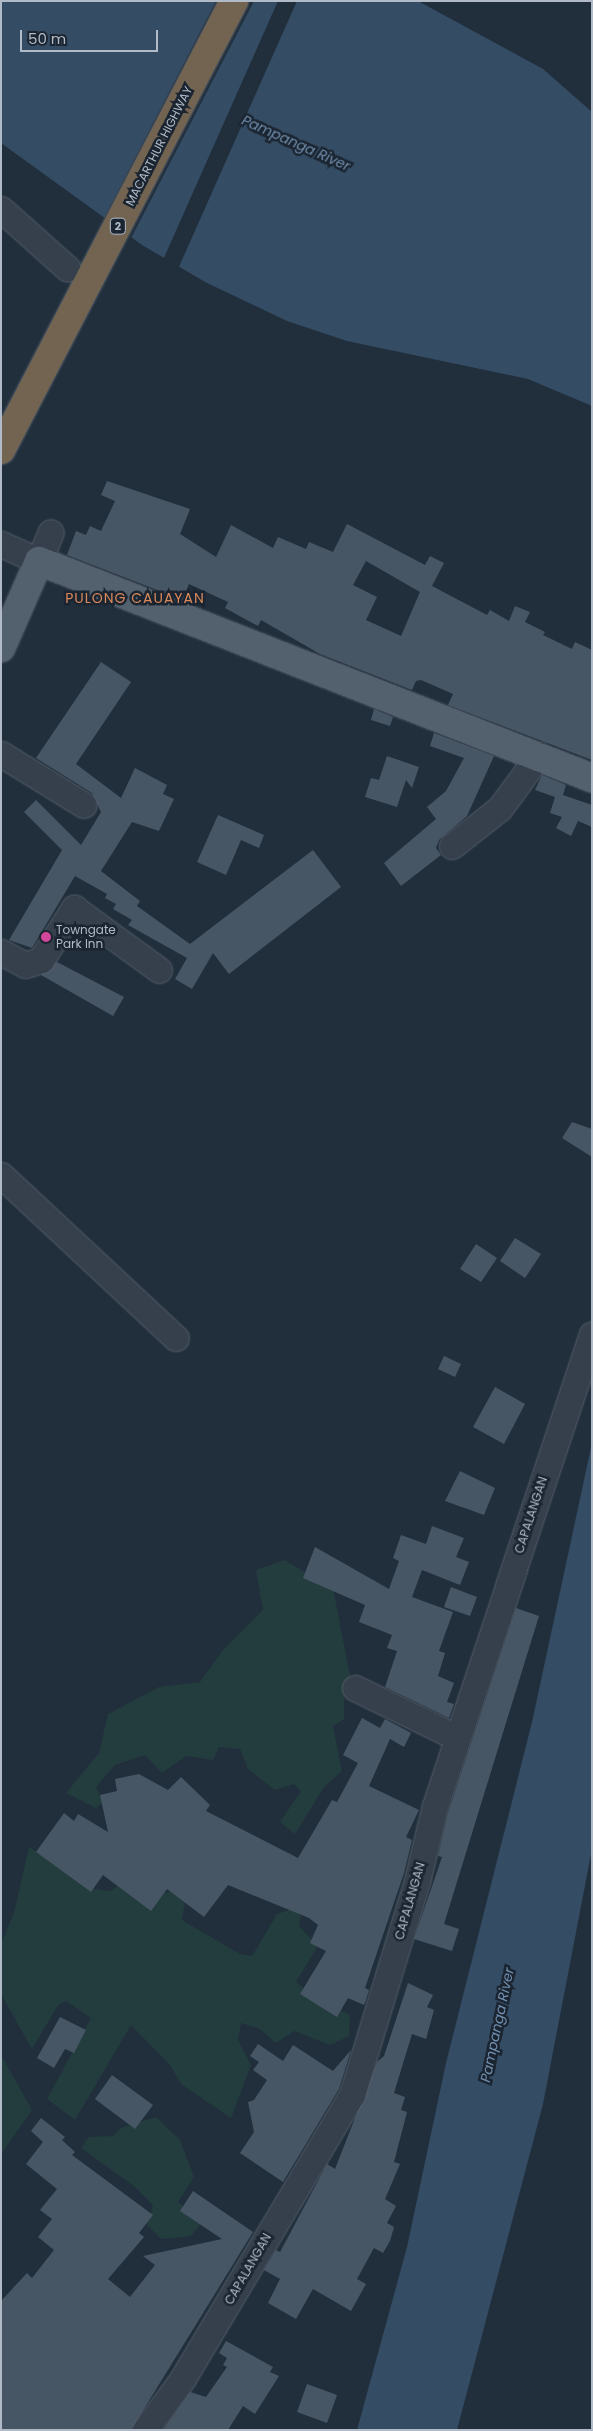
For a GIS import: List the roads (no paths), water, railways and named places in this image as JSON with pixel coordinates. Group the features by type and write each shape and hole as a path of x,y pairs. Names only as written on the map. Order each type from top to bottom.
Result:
{"highway":[{"name":"MACARTHUR HIGHWAY","path":"1,450 234,1"}],"main road":[{"path":"1,648 39,561 539,755 592,778"}],"street":[{"path":"1,209 67,268"},
{"path":"1,544 39,561 52,532"},
{"path":"1,754 84,805"},
{"path":"452,846 500,808 539,755"},
{"path":"1,952 25,965 41,960 74,908 159,970"},
{"path":"1,1176 176,1338"},
{"name":"CAPALANGAN","path":"145,2430 183,2378 352,2095 458,1738 592,1334"},
{"path":"355,1688 458,1738"}],"water":[{"name":"Pampanga River","path":"1,1 418,1 543,69 592,112 592,406 528,379 347,341 287,321 207,283 142,245 1,143"},
{"name":"Pampanga River","path":"592,1443 592,1849 543,2104 457,2430 357,2430 407,2247 446,2063 532,1722"}],"place":[{"name":"Towngate Park Inn","path":"46,937"}],"district":[{"name":"PULONG CAUAYAN","path":"135,598"}]}
